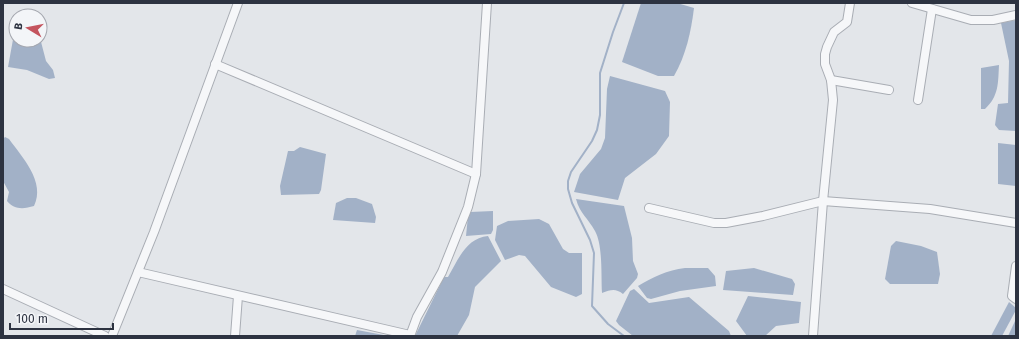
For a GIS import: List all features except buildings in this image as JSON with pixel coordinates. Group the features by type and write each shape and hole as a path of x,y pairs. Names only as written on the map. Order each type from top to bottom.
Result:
{"street":[{"path":"112,336 138,272 238,3"},
{"path":"138,272 410,336 417,317 442,272 468,207 476,174 488,3"},
{"path":"813,336 823,201 833,100 831,80 825,64 826,47 834,32 847,22 850,3"},
{"path":"912,3 971,20 993,20 1016,15"},
{"path":"918,100 932,9"},
{"path":"215,64 476,174"},
{"path":"831,80 889,90"},
{"path":"649,208 714,223 726,223 763,216 823,201 930,209 1016,223"},
{"path":"1016,266 1012,296 1016,299"},
{"path":"3,289 105,336"},
{"path":"235,336 238,296"}],"water":[{"path":"641,3 677,3 694,8 682,60 674,76 658,76 622,62"},
{"path":"1016,20 1016,131 999,130 995,125 998,104 1008,103 1009,61 1001,23"},
{"path":"11,48 43,48 46,61 53,70 55,78 49,79 27,70 8,67"},
{"path":"999,65 997,89 993,99 985,109 981,109 981,68"},
{"path":"610,76 665,91 670,102 669,136 656,154 625,178 618,200 574,192 580,174 601,149 605,138 607,89"},
{"path":"5,137 9,139 26,162 35,179 37,197 34,206 19,208 13,206 7,201 9,192 3,181 3,139"},
{"path":"998,143 1016,145 1016,186 998,184"},
{"path":"300,147 326,154 321,190 319,194 281,195 280,186 288,151 294,151"},
{"path":"347,198 356,198 372,204 376,217 375,223 333,220 336,203"},
{"path":"576,199 624,206 632,238 633,261 638,274 637,278 623,294 613,290 602,293 601,261 598,237 582,212"},
{"path":"493,211 493,230 491,234 466,236 468,216 470,212"},
{"path":"539,219 549,224 563,249 569,253 582,253 582,294 576,297 551,287 525,256 519,255 505,260 495,240 497,226 508,221"},
{"path":"488,236 501,261 475,287 469,315 457,336 415,336 444,277 448,277 459,257 468,245 480,238"},
{"path":"896,241 921,246 937,252 940,274 938,284 890,284 885,279 891,246"},
{"path":"685,268 708,268 715,276 716,286 680,291 651,299 647,298 638,286 660,274"},
{"path":"754,268 792,279 795,284 793,295 723,290 726,271"},
{"path":"634,289 649,303 689,297 729,331 731,336 633,336 616,321 630,291"},
{"path":"748,296 801,302 799,323 776,326 765,336 747,336 736,321"},
{"path":"1009,302 1016,308 1016,310 1002,336 991,336"},
{"path":"1016,319 1016,336 1008,336"},
{"path":"357,330 389,336 355,336"}],"waterway":[{"path":"624,3 600,73 600,115 597,130 592,141 571,172 568,181 568,189 572,203 590,240 594,253 592,306 608,324 624,336"}]}
